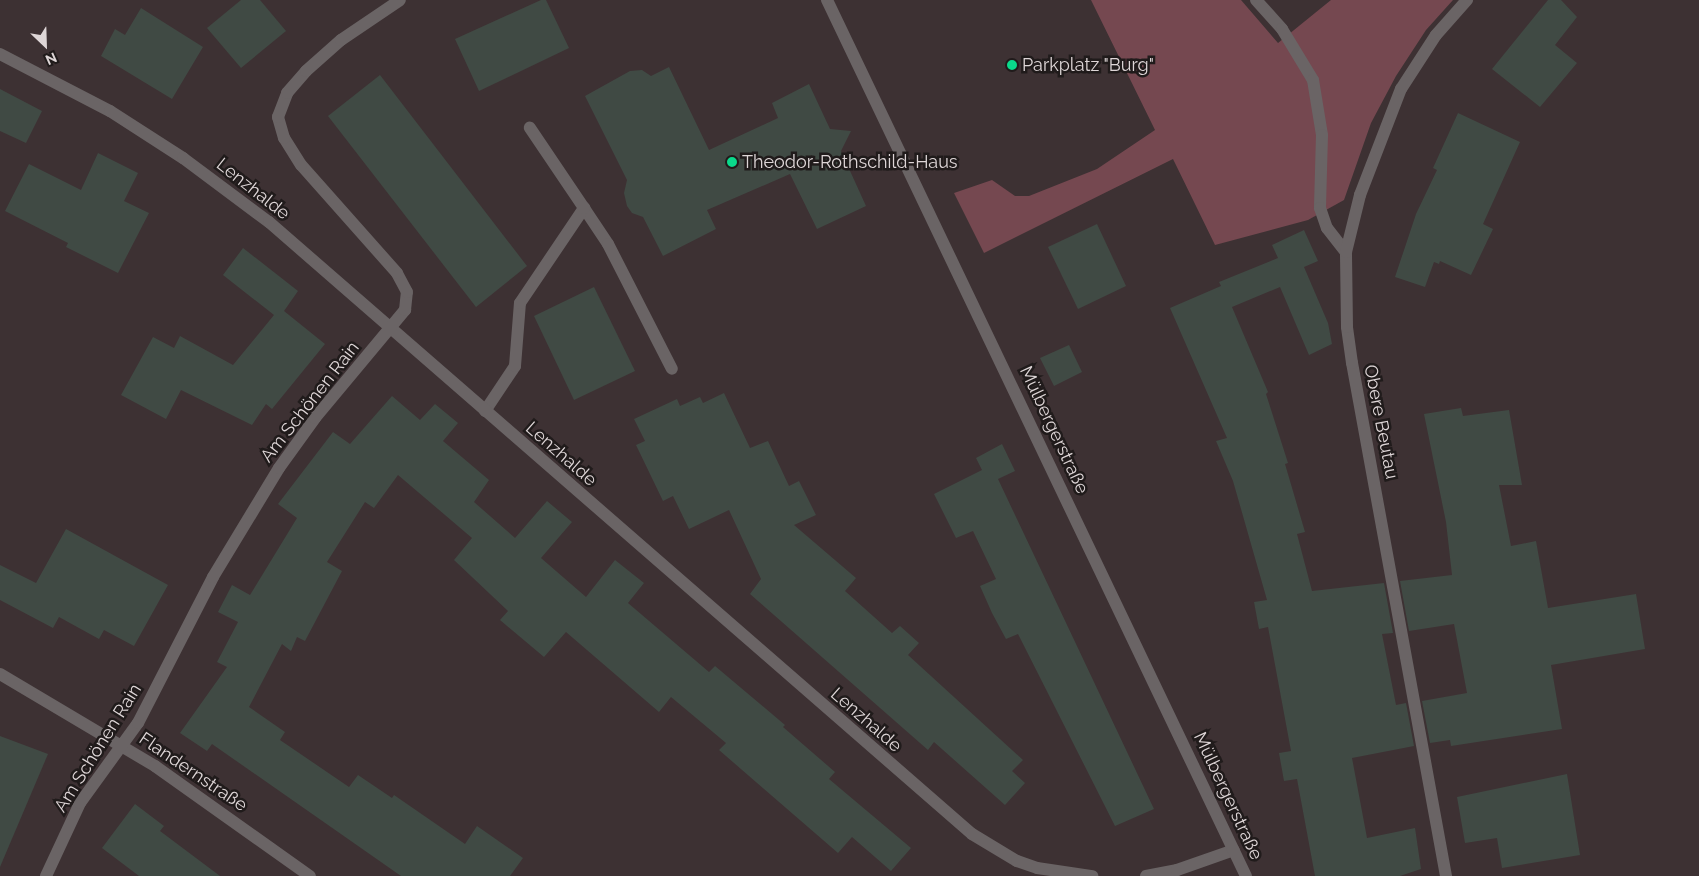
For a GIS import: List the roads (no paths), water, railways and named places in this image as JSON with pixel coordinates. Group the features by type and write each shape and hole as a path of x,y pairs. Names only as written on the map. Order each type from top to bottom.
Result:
{"street":[{"name":"Am Schönen Rain","path":"46,876 80,803 138,723 213,577 279,468 315,418 390,328 408,300 403,282 301,165 284,138 278,117 287,93 306,71 341,40 400,0"},
{"name":"Mülbergerstraße","path":"827,0 1246,876"},
{"path":"1256,0 1282,29 1313,80 1322,136 1320,208 1327,228 1346,252"},
{"name":"Obere Beutau","path":"1446,876 1352,363 1347,327 1346,252 1360,195 1401,89 1436,36 1467,0"},
{"name":"Lenzhalde","path":"0,54 61,83 184,158 269,222 972,834 1030,866 1092,876"},
{"path":"530,128 608,244 672,369"},
{"path":"485,411 515,366 520,303 584,208"},
{"name":"Flandernstraße","path":"0,674 122,745 310,876"},
{"path":"1146,876 1177,870 1234,850"}],"place":[{"name":"Parkplatz \"Burg\"","path":"1012,65"},
{"name":"Theodor-Rothschild-Haus","path":"732,162"}]}
